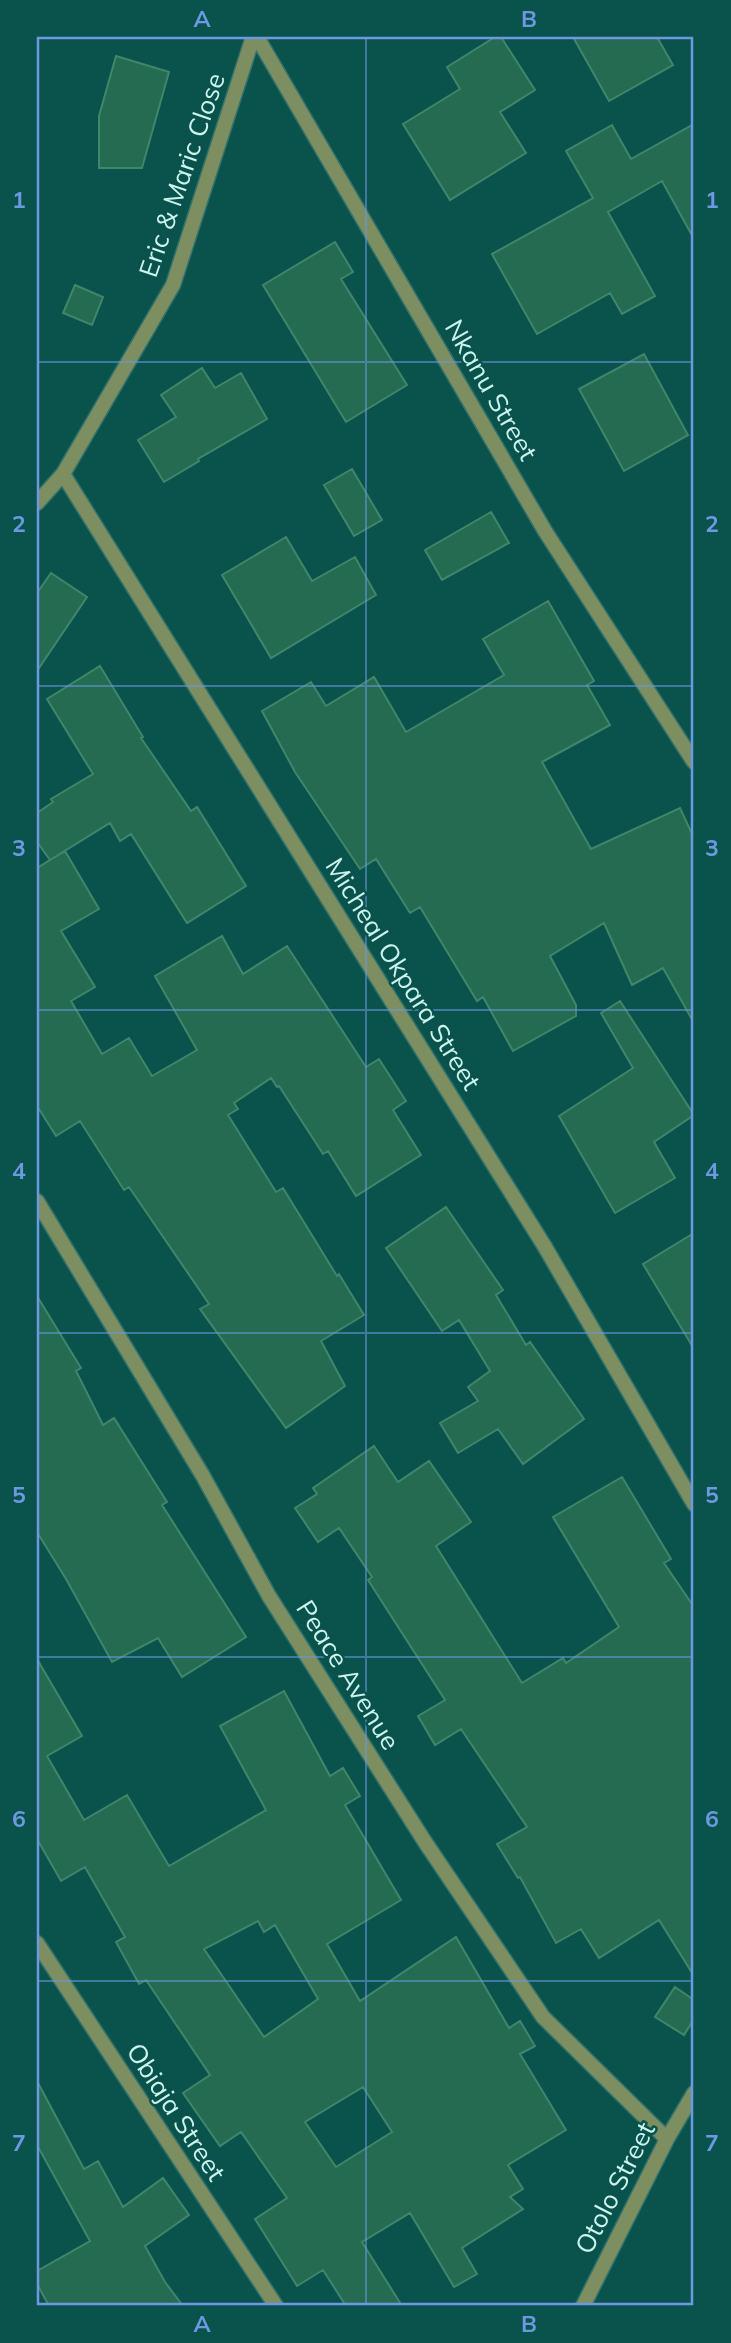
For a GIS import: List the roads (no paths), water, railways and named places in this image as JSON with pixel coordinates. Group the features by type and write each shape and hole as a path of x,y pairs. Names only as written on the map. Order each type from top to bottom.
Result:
{"street":[{"name":"Eric & Maric Close","path":"37,503 63,474 173,285 255,37"},
{"name":"Nkanu Street","path":"255,37 545,531 694,762"},
{"name":"Micheal Okpara Street","path":"63,474 545,1247 694,1504"},
{"name":"Peace Avenue","path":"37,1201 203,1476 269,1596 425,1842 543,2017 667,2139"},
{"name":"Obiaja Street","path":"37,1943 276,2306"},
{"name":"Otolo Street","path":"583,2306 667,2139 694,2093"}]}
